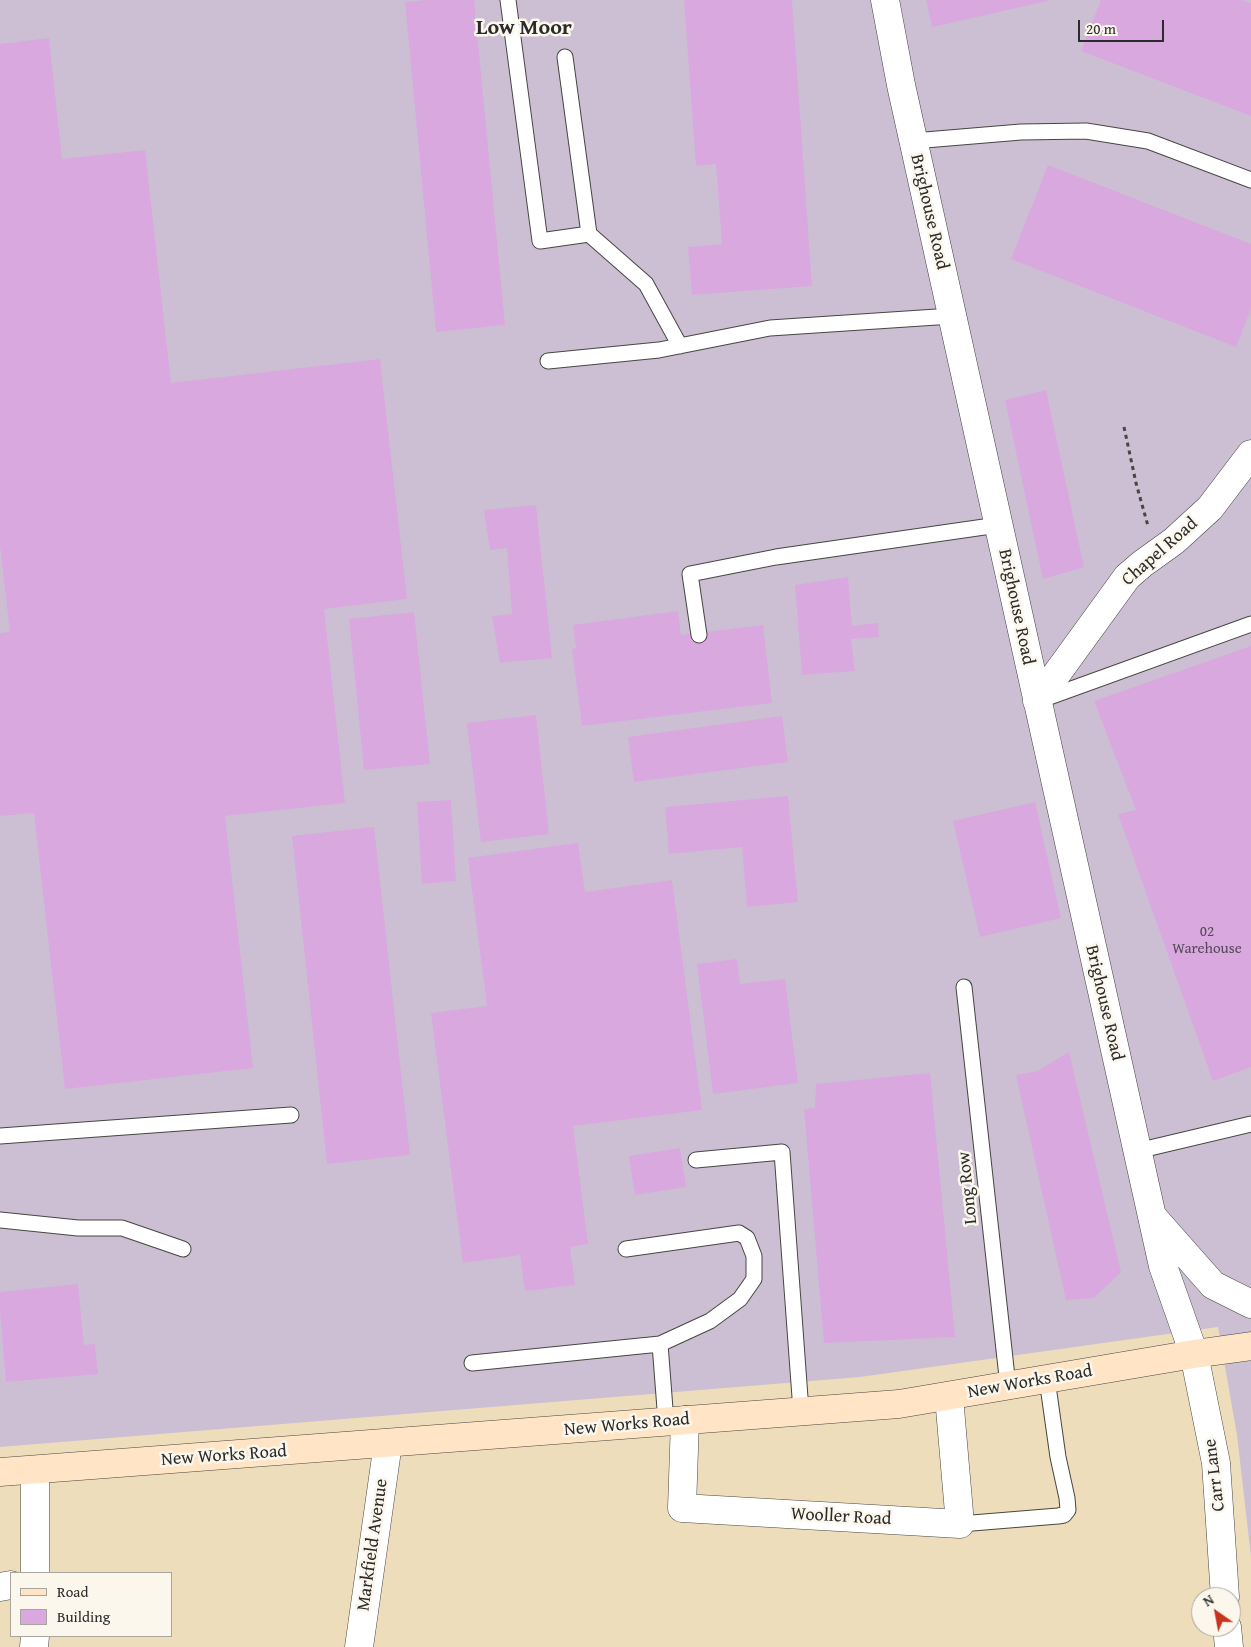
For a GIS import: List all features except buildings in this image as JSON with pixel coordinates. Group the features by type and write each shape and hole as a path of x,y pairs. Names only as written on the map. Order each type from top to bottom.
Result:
{"street":[{"name":"Brighouse Road","path":"885,0 913,141 1162,1266 1194,1354"},
{"name":"Chapel Road","path":"1037,701 1127,577 1174,540 1210,508 1251,454"},
{"name":"Brighouse Road","path":"1151,1214 1213,1285 1251,1304"},
{"name":"New Works Road","path":"0,1472 899,1404 1251,1346"},
{"name":"Carr Lane","path":"1194,1354 1216,1464 1224,1587"},
{"path":"949,1397 960,1524"},
{"name":"Wooller Road","path":"676,1421 682,1508 960,1524"},
{"name":"Markfield Avenue","path":"359,1647 388,1443"},
{"path":"35,1470 35,1572"}],"lane":[{"path":"508,0 540,241 589,234"},
{"path":"565,57 589,234 646,284 680,346"},
{"path":"913,141 1020,132 1086,131 1148,141 1251,180"},
{"path":"548,361 659,350 770,328 952,316"},
{"path":"699,636 690,574 776,557 998,525"},
{"path":"1037,701 1251,624"},
{"name":"Long Row","path":"964,987 1008,1386"},
{"path":"0,1136 291,1115"},
{"path":"1137,1151 1251,1124"},
{"path":"696,1160 782,1152 801,1411"},
{"path":"0,1220 78,1228 122,1228 183,1249"},
{"path":"472,1363 660,1344 710,1321 740,1299 754,1279 754,1256 747,1238 739,1233 626,1249"},
{"path":"660,1344 676,1421"},
{"path":"960,1524 1058,1516 1064,1515 1068,1510 1047,1379"}],"path":[{"path":"1124,427 1146,523 1157,552"}],"shaded area":[{"path":"0,0 1251,0 1251,1557 1237,1435 1218,1327 860,1377 0,1447"}],"district":[{"name":"Low Moor","path":"524,28"}]}
